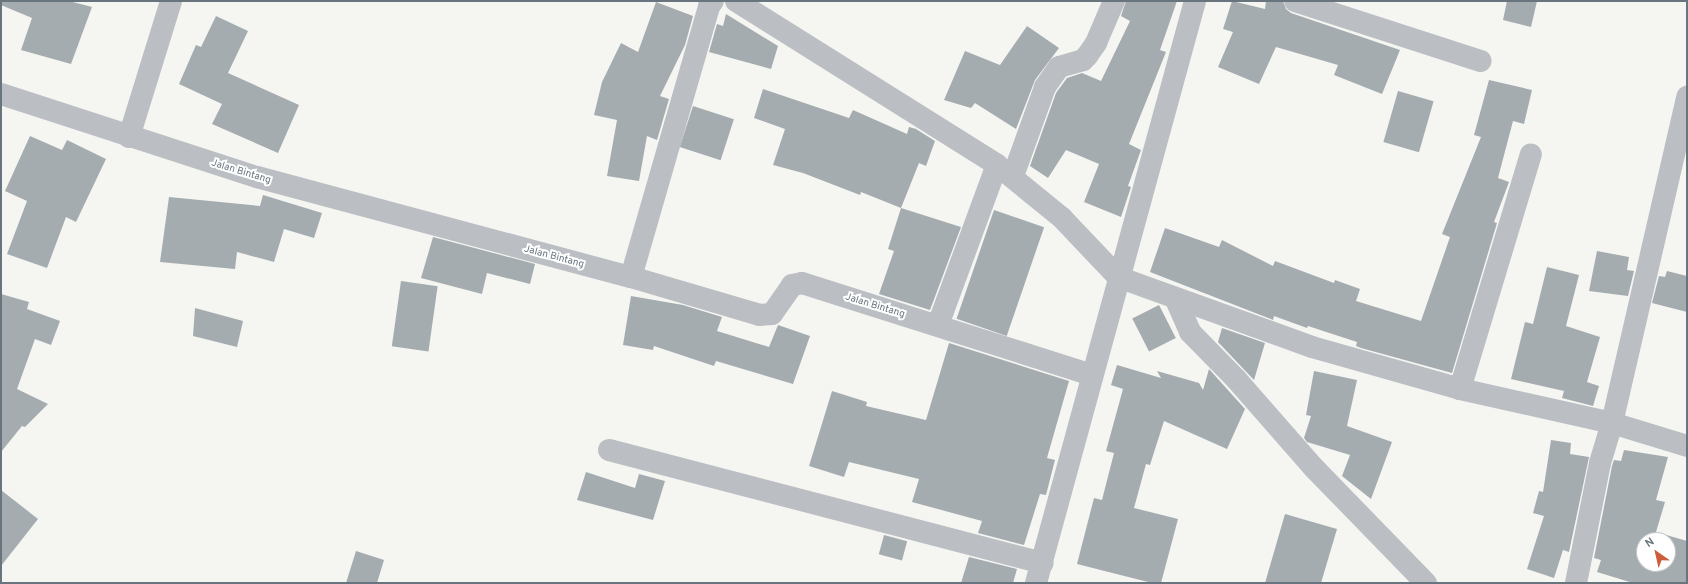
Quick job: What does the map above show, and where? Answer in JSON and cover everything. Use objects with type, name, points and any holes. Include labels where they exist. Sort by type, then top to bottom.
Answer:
[{"type":"street","points":[[129,137],[171,1]]},
{"type":"street","points":[[631,277],[709,6],[713,1]]},
{"type":"street","points":[[736,1],[1005,170],[1083,239],[1118,277],[1176,300],[1312,347],[1460,389],[1612,423],[1687,446]]},
{"type":"street","points":[[938,325],[1005,170],[1045,87],[1059,67],[1083,60],[1087,56],[1096,43],[1114,1]]},
{"type":"street","points":[[609,450],[1039,573],[1118,277],[1195,1]]},
{"type":"street","points":[[1295,1],[1481,61]]},
{"type":"street","points":[[1576,583],[1600,463],[1612,423],[1687,97]]},
{"type":"street","name":"Jalan Bintang","points":[[3,99],[256,177],[631,277],[766,315],[777,308],[792,285],[802,283],[1092,374]]},
{"type":"street","points":[[1460,389],[1531,154]]},
{"type":"street","points":[[1176,300],[1190,332],[1236,379],[1314,468],[1426,583]]},
{"type":"building","points":[[1,1],[69,1],[92,7],[71,64],[21,50],[32,18],[1,5]]},
{"type":"building","points":[[1126,1],[1177,1],[1160,50],[1166,52],[1129,144],[1141,150],[1128,186],[1131,187],[1121,217],[1084,202],[1099,164],[1066,150],[1048,178],[1030,166],[1056,93],[1067,78],[1082,73],[1101,81],[1130,21],[1121,16]]},
{"type":"building","points":[[1232,1],[1265,9],[1266,1],[1283,1],[1286,9],[1291,13],[1400,50],[1382,94],[1334,75],[1338,65],[1276,47],[1259,84],[1218,67],[1233,32],[1223,29]]},
{"type":"building","points":[[1507,1],[1537,1],[1531,27],[1503,20]]},
{"type":"building","points":[[656,2],[693,16],[685,45],[660,96],[669,99],[657,140],[647,136],[639,181],[607,176],[617,120],[594,115],[602,82],[621,43],[638,52]]},
{"type":"building","points":[[726,14],[778,46],[771,69],[709,52],[717,24],[723,26]]},
{"type":"building","points":[[216,16],[248,31],[228,73],[299,105],[278,153],[212,124],[222,104],[179,84],[196,45],[201,47]]},
{"type":"building","points":[[1027,26],[1059,48],[1035,80],[1016,129],[975,103],[971,108],[944,100],[965,51],[1000,65]]},
{"type":"building","points":[[1489,80],[1532,90],[1524,124],[1513,121],[1498,178],[1509,182],[1494,222],[1497,223],[1452,373],[1361,348],[1356,346],[1357,342],[1308,326],[1307,328],[1274,316],[1273,320],[1150,272],[1165,228],[1219,247],[1222,240],[1273,266],[1275,261],[1334,283],[1335,280],[1360,289],[1356,301],[1421,321],[1450,237],[1442,234],[1481,137],[1474,135]]},
{"type":"building","points":[[763,89],[849,118],[853,110],[907,134],[909,127],[916,129],[935,141],[926,166],[919,163],[901,208],[861,192],[860,195],[803,173],[773,165],[785,129],[754,118]]},
{"type":"building","points":[[1398,91],[1434,101],[1419,152],[1383,142]]},
{"type":"building","points":[[693,106],[734,119],[721,160],[680,147]]},
{"type":"building","points":[[30,136],[62,150],[67,140],[106,159],[76,222],[66,217],[47,268],[7,254],[27,201],[5,191]]},
{"type":"building","points":[[263,195],[322,213],[314,238],[284,229],[274,262],[237,252],[235,269],[160,262],[169,197],[260,206]]},
{"type":"building","points":[[901,208],[961,227],[930,310],[879,294],[894,251],[888,249]]},
{"type":"building","points":[[994,210],[1044,227],[1007,336],[957,319]]},
{"type":"building","points":[[433,237],[535,264],[530,284],[487,273],[482,294],[421,278]]},
{"type":"building","points":[[1597,251],[1629,257],[1627,270],[1634,271],[1628,296],[1589,291]]},
{"type":"building","points":[[1547,267],[1579,275],[1566,326],[1600,337],[1587,382],[1599,386],[1593,406],[1562,398],[1564,391],[1511,379],[1525,322],[1533,324]]},
{"type":"building","points":[[1667,271],[1687,276],[1687,312],[1652,303],[1659,276],[1665,277]]},
{"type":"building","points":[[401,281],[438,286],[428,352],[392,346]]},
{"type":"building","points":[[1,294],[29,302],[27,309],[60,321],[51,345],[35,339],[17,389],[48,404],[25,427],[22,426],[1,452]]},
{"type":"building","points":[[631,296],[683,305],[722,317],[717,331],[769,347],[778,325],[810,336],[793,384],[716,361],[714,366],[654,346],[653,350],[623,345]]},
{"type":"building","points":[[1159,305],[1176,338],[1149,352],[1132,319]]},
{"type":"building","points":[[195,308],[243,321],[237,347],[193,336]]},
{"type":"building","points":[[1222,328],[1265,343],[1254,380],[1218,342]]},
{"type":"building","points":[[949,343],[1069,381],[1047,458],[1055,460],[1046,495],[1040,494],[1024,545],[978,533],[982,521],[912,502],[919,479],[849,462],[844,477],[809,466],[832,391],[867,402],[866,406],[926,420]]},
{"type":"building","points":[[1117,365],[1161,378],[1157,371],[1199,383],[1203,390],[1209,369],[1245,409],[1227,449],[1164,421],[1150,465],[1146,464],[1134,508],[1178,519],[1161,583],[1152,583],[1077,564],[1094,498],[1102,500],[1114,453],[1106,451],[1123,389],[1111,385]]},
{"type":"building","points":[[1314,371],[1357,380],[1347,426],[1392,442],[1371,499],[1342,476],[1350,455],[1307,442],[1304,438],[1311,416],[1306,415]]},
{"type":"building","points":[[1551,440],[1571,443],[1570,454],[1589,457],[1569,552],[1563,550],[1554,578],[1527,569],[1544,516],[1533,513],[1539,491],[1543,492]]},
{"type":"building","points":[[1624,450],[1668,457],[1656,500],[1665,502],[1656,532],[1636,532],[1636,572],[1676,572],[1676,538],[1687,541],[1687,583],[1633,583],[1597,572],[1601,560],[1594,558],[1614,460],[1621,461]]},
{"type":"building","points":[[586,472],[635,488],[639,474],[665,481],[653,520],[577,500]]},
{"type":"building","points":[[1,490],[38,519],[1,566]]},
{"type":"building","points":[[1285,514],[1337,529],[1321,583],[1265,583]]},
{"type":"building","points":[[884,535],[907,541],[902,561],[879,554]]},
{"type":"building","points":[[356,551],[384,560],[377,583],[346,583]]},
{"type":"building","points":[[969,557],[1017,569],[1013,583],[961,583]]}]
